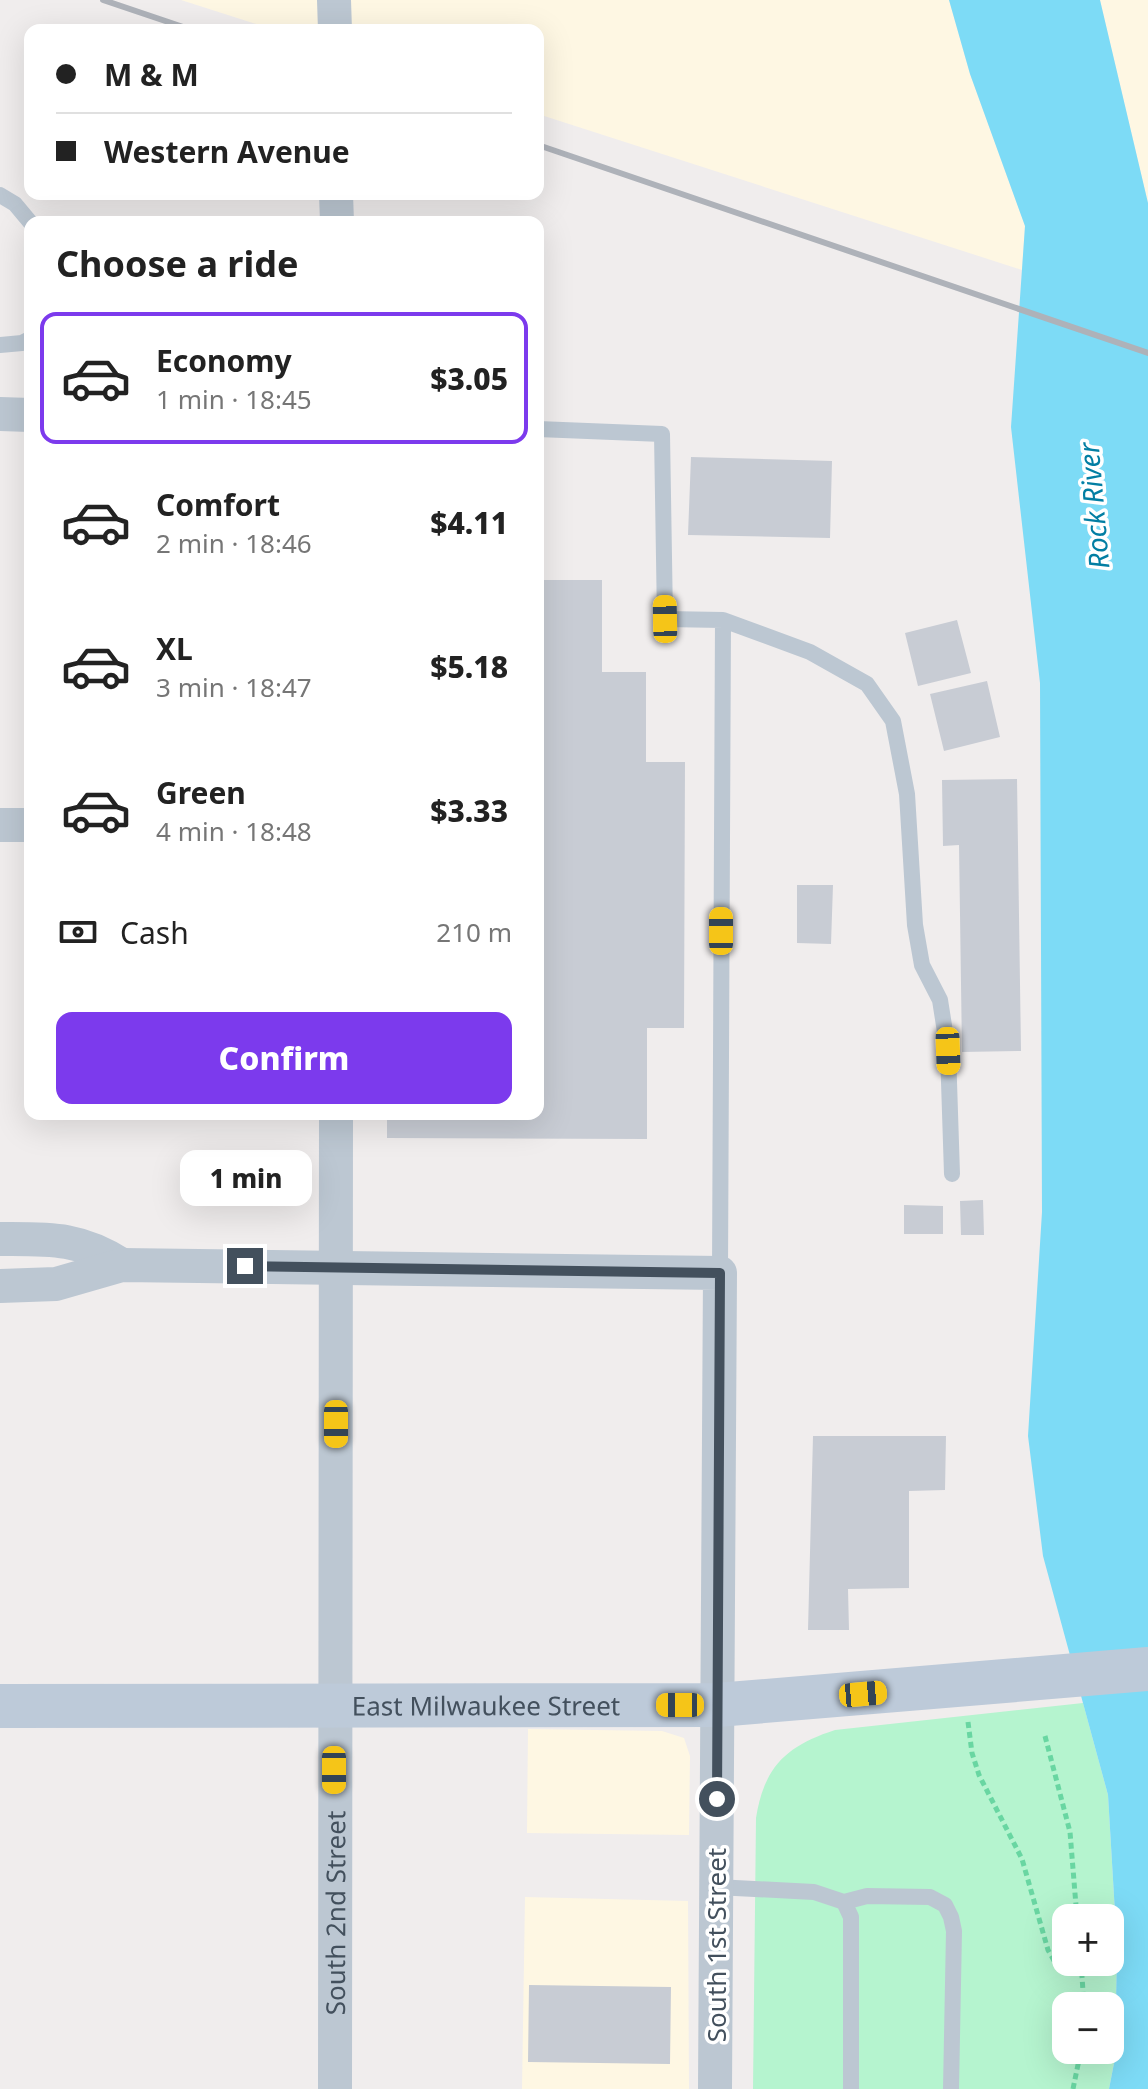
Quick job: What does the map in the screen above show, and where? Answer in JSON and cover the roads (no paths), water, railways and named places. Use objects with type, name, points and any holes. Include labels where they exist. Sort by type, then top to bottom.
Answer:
[{"type":"street","points":[[334,0],[335,24]]},
{"type":"street","points":[[0,414],[24,415]]},
{"type":"street","points":[[0,825],[24,825]]},
{"type":"street","name":"South 2nd Street","points":[[335,2089],[333,1706],[336,1120]]},
{"type":"street","points":[[0,1239],[78,1243],[103,1252],[122,1265]]},
{"type":"street","points":[[0,1286],[56,1284],[122,1265],[720,1273]]},
{"type":"street","name":"South 1st Street","points":[[715,2089],[720,1273]]},
{"type":"street","name":"East Milwaukee Street","points":[[0,1706],[717,1705],[1148,1669]]},
{"type":"lane","points":[[0,195],[15,204],[25,216]]},
{"type":"lane","points":[[0,345],[24,342]]},
{"type":"lane","points":[[544,429],[662,434],[665,619],[723,620],[810,652],[867,684],[893,721],[907,794],[915,925],[922,965],[940,1000],[948,1051],[952,1174]]},
{"type":"lane","points":[[720,1273],[723,620]]},
{"type":"lane","points":[[716,1887],[814,1892],[844,1902],[867,1896],[930,1897],[945,1905],[954,1931],[951,2089]]},
{"type":"lane","points":[[844,1902],[851,1917],[851,2089]]},
{"type":"water","name":"Rock River","points":[[949,0],[1100,0],[1148,203],[1148,2089],[1109,2089],[1114,2064],[1124,2064],[1124,1992],[1116,1992],[1116,1976],[1124,1976],[1124,1904],[1114,1904],[1108,1795],[1043,1556],[1028,1436],[1042,1212],[1040,683],[1011,427],[1025,226],[970,74]]},
{"type":"railway","points":[[103,0],[174,24]]},
{"type":"railway","points":[[544,147],[1148,353]]}]
